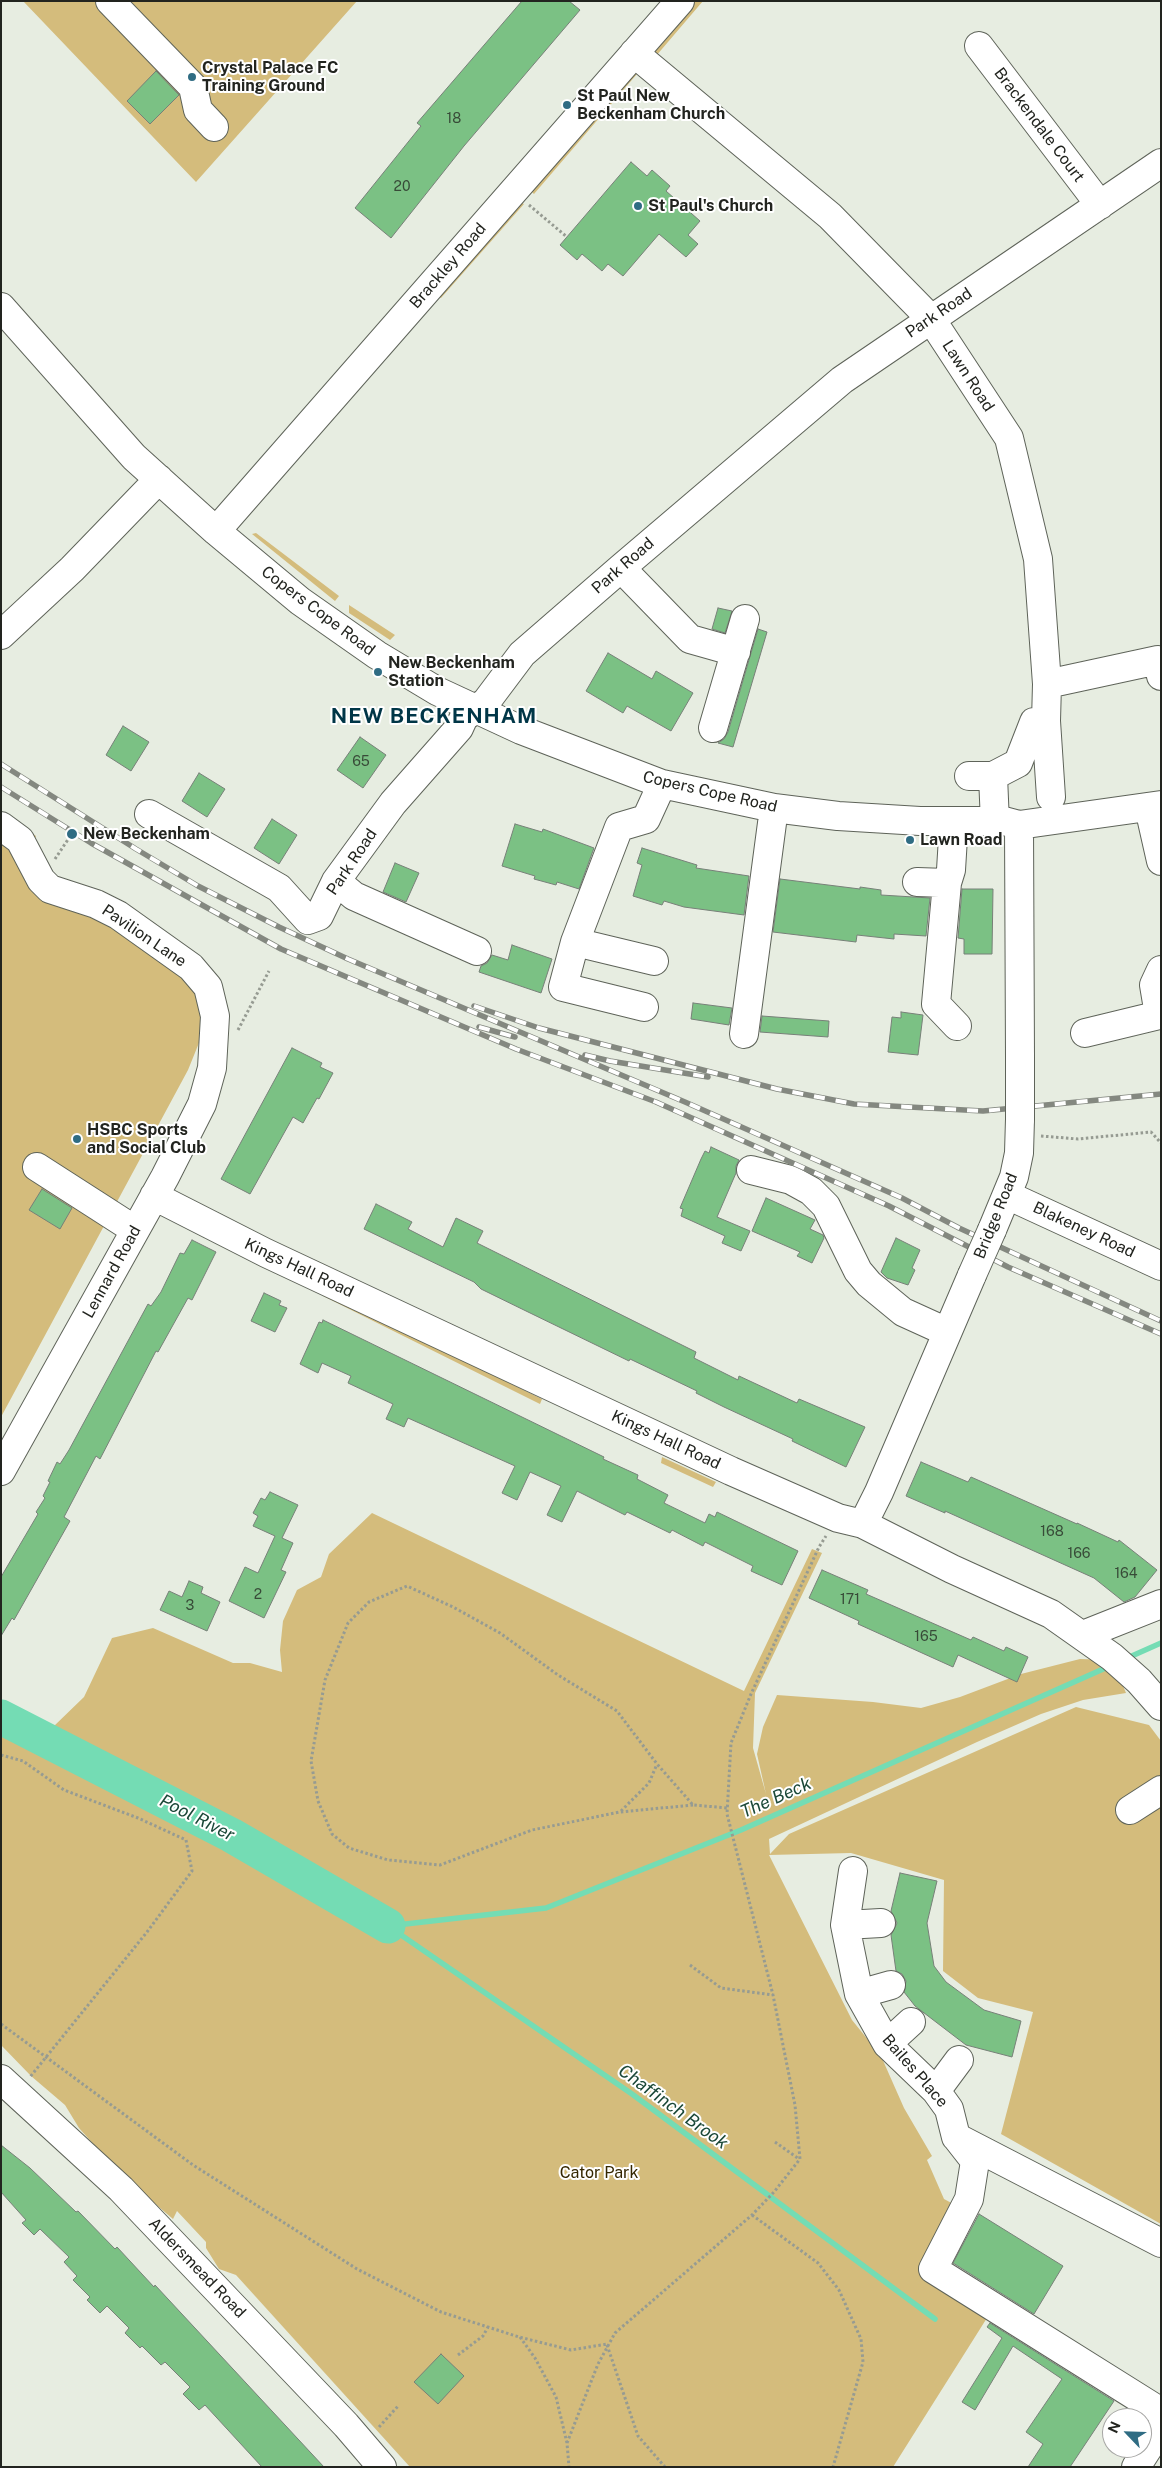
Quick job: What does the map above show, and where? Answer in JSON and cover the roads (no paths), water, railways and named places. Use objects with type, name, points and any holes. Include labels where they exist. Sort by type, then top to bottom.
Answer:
[{"type":"street","points":[[110,1],[193,87],[198,110],[214,127]]},
{"type":"street","name":"Brackley Road","points":[[216,531],[680,1]]},
{"type":"street","name":"Brackendale Court","points":[[979,46],[1100,205]]},
{"type":"street","name":"Lawn Road","points":[[634,53],[830,216],[931,319],[1009,438],[1038,559],[1047,684],[1046,721],[1051,797]]},
{"type":"street","name":"Park Road","points":[[149,814],[220,852],[279,888],[308,920],[319,916],[336,881],[393,803],[459,728],[464,717],[486,702],[522,654],[620,568],[842,380],[1161,163]]},
{"type":"street","name":"Copers Cope Road","points":[[1,307],[134,457],[216,531],[300,601],[377,655],[437,691],[555,745],[662,784],[774,808],[838,816],[1007,824],[1155,806]]},
{"type":"street","points":[[1,635],[72,569],[158,479]]},
{"type":"street","points":[[620,568],[690,640],[736,652]]},
{"type":"street","points":[[713,728],[745,619]]},
{"type":"street","points":[[1047,684],[1158,660],[1161,676]]},
{"type":"street","name":"Bridge Road","points":[[863,1524],[879,1492],[992,1230],[1016,1169],[1020,1126],[1020,1057],[1007,824],[981,776],[1018,763],[1034,722],[1046,721]]},
{"type":"street","points":[[644,1007],[563,986],[575,942],[619,827],[646,818],[662,784]]},
{"type":"street","points":[[1155,806],[1161,861]]},
{"type":"street","points":[[744,1034],[774,808]]},
{"type":"street","points":[[954,821],[951,870],[947,883],[936,1004],[957,1026]]},
{"type":"street","name":"Pavilion Lane","points":[[10,833],[41,880],[50,889],[96,904],[118,915],[178,957],[201,977],[208,987],[215,1016],[212,1068]]},
{"type":"street","points":[[336,881],[354,896],[478,951]]},
{"type":"street","points":[[917,882],[947,883]]},
{"type":"street","points":[[575,942],[654,961]]},
{"type":"street","points":[[1085,1033],[1159,1015],[1154,985],[1161,970]]},
{"type":"street","name":"Lennard Road","points":[[1,1472],[154,1196],[202,1104],[212,1068]]},
{"type":"street","points":[[37,1167],[135,1230]]},
{"type":"street","points":[[751,1170],[791,1180],[816,1196],[826,1206],[858,1271],[884,1297],[903,1312],[947,1332]]},
{"type":"street","name":"Blakeney Road","points":[[1007,1195],[1161,1266]]},
{"type":"street","name":"Kings Hall Road","points":[[154,1196],[266,1253],[731,1471],[838,1518],[863,1524],[952,1569],[1050,1614],[1112,1657],[1139,1681],[1161,1706]]},
{"type":"street","points":[[1082,1635],[1161,1604]]},
{"type":"street","points":[[1130,1810],[1161,1790]]},
{"type":"street","name":"Bailes Place","points":[[853,1871],[845,1925],[859,1994],[887,2044],[936,2091],[949,2108],[956,2137]]},
{"type":"street","points":[[845,1925],[881,1923]]},
{"type":"street","points":[[859,1994],[891,1985]]},
{"type":"street","points":[[887,2044],[910,2022]]},
{"type":"street","points":[[936,2091],[959,2060]]},
{"type":"street","name":"Aldersmead Road","points":[[1,2079],[121,2189],[346,2425],[382,2467]]},
{"type":"street","points":[[956,2137],[1161,2242]]},
{"type":"street","points":[[956,2137],[976,2161],[969,2199],[933,2270],[1161,2412]]},
{"type":"street","points":[[1136,2467],[1161,2428]]},
{"type":"waterway","name":"The Beck","points":[[1125,1659],[1161,1643]]},
{"type":"waterway","name":"The Beck","points":[[388,1926],[546,1908],[741,1830],[1110,1666]]},
{"type":"waterway","name":"Pool River","points":[[1,1717],[231,1835],[388,1926]]},
{"type":"waterway","name":"Chaffinch Brook","points":[[388,1926],[632,2094],[935,2319]]},
{"type":"railway","points":[[1,764],[198,886],[279,927],[348,959],[685,1102],[902,1198],[959,1228],[1161,1321]]},
{"type":"railway","points":[[1,787],[91,843],[281,949],[516,1049],[656,1102],[889,1206],[1008,1267],[1161,1334]]},
{"type":"railway","points":[[474,1006],[539,1028],[777,1089],[854,1104],[983,1111],[1161,1094]]},
{"type":"railway","points":[[479,1027],[515,1037]]},
{"type":"railway","points":[[585,1055],[610,1061],[708,1077]]},
{"type":"place","name":"Crystal Palace FC Training Ground","points":[[192,77]]},
{"type":"place","name":"St Paul New Beckenham Church","points":[[567,105]]},
{"type":"place","name":"St Paul's Church","points":[[638,206]]},
{"type":"place","name":"New Beckenham Station","points":[[378,672]]},
{"type":"place","name":"New Beckenham","points":[[72,834]]},
{"type":"place","name":"Lawn Road","points":[[910,840]]},
{"type":"place","name":"HSBC Sports and Social Club","points":[[77,1139]]},
{"type":"district","name":"NEW BECKENHAM","points":[[434,717]]},
{"type":"park label","name":"Cator Park","points":[[599,2173]]}]
